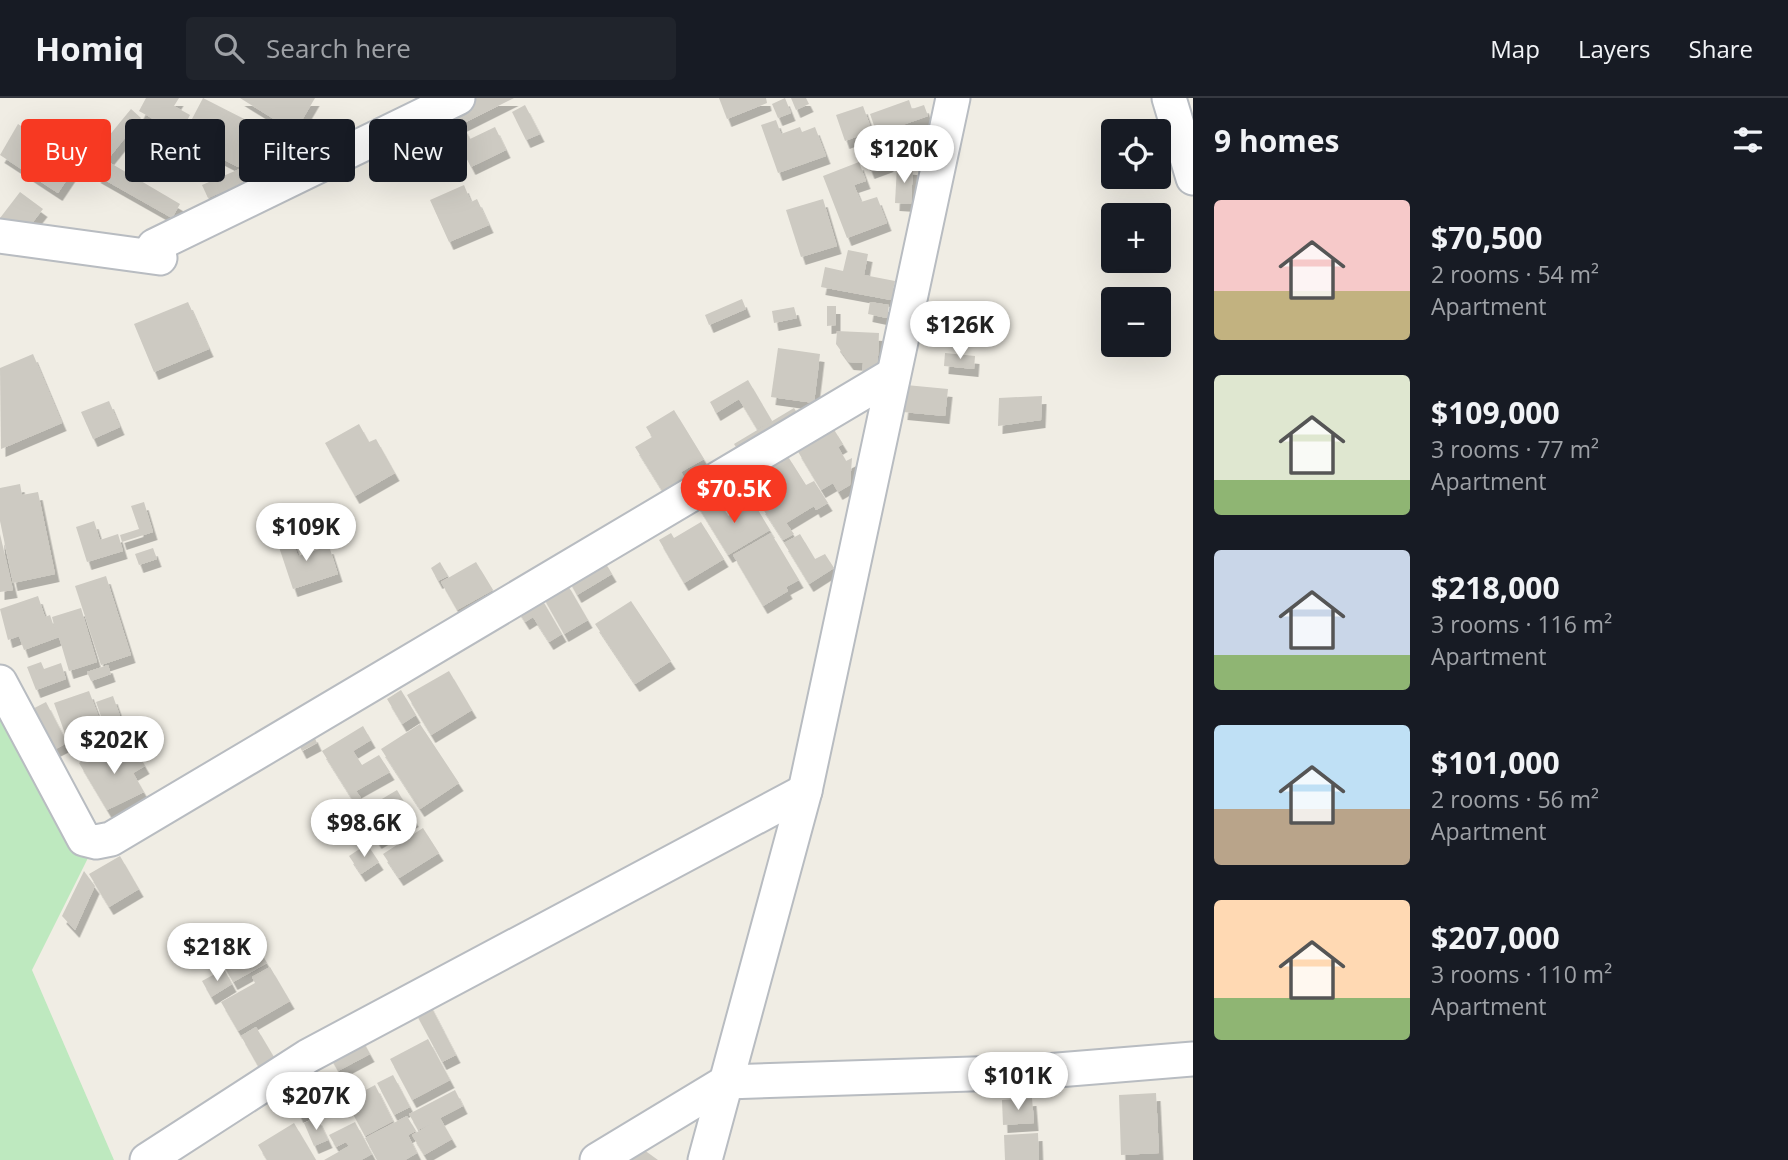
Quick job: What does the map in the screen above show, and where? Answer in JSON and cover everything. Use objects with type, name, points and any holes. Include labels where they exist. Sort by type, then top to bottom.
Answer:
[{"type":"street","points":[[0,236],[160,258],[154,246],[458,98]]},
{"type":"street","points":[[705,1160],[805,791],[891,376],[953,98]]},
{"type":"street","points":[[1169,98],[1193,178]]},
{"type":"street","points":[[0,682],[84,838],[96,842],[111,839],[891,376]]},
{"type":"street","points":[[147,1160],[308,1056],[805,791]]},
{"type":"street","points":[[597,1160],[726,1082],[1033,1072],[1193,1059]]},
{"type":"green space","points":[[0,682],[96,842],[32,970],[114,1160],[0,1160]]},
{"type":"building","points":[[146,98],[179,98],[174,106],[190,115],[188,119],[153,119],[139,111]]},
{"type":"building","points":[[203,98],[244,119],[239,119],[238,167],[225,160],[225,119],[192,119]]},
{"type":"building","points":[[240,98],[315,98],[303,119],[274,119]]},
{"type":"building","points":[[476,98],[514,98],[467,122],[467,119],[447,119],[444,114]]},
{"type":"building","points":[[719,98],[766,98],[767,103],[727,119]]},
{"type":"building","points":[[785,98],[791,113],[778,118],[772,104]]},
{"type":"building","points":[[791,98],[806,98],[809,104],[796,110]]},
{"type":"building","points":[[909,100],[912,109],[924,105],[928,116],[877,134],[870,114]]},
{"type":"building","points":[[525,105],[540,134],[526,140],[512,112]]},
{"type":"building","points":[[863,106],[872,131],[845,141],[836,115]]},
{"type":"building","points":[[131,109],[141,118],[125,119],[125,138],[111,155],[111,133]]},
{"type":"building","points":[[443,114],[446,119],[433,119]]},
{"type":"building","points":[[776,120],[781,134],[800,127],[802,132],[815,127],[826,156],[778,173],[761,125]]},
{"type":"building","points":[[18,124],[21,126],[21,169],[0,155]]},
{"type":"building","points":[[495,127],[506,150],[471,167],[467,159],[467,133],[470,139]]},
{"type":"building","points":[[883,148],[889,164],[870,171],[864,155]]},
{"type":"building","points":[[859,162],[866,181],[854,185],[861,202],[877,197],[887,223],[847,238],[823,176]]},
{"type":"building","points":[[111,163],[125,172],[125,182],[143,182],[180,204],[172,218],[108,182],[111,182]]},
{"type":"building","points":[[897,166],[913,167],[911,204],[895,203]]},
{"type":"building","points":[[239,169],[239,182],[246,182],[208,198],[202,185],[225,182],[225,175]]},
{"type":"building","points":[[41,182],[65,182],[58,193]]},
{"type":"building","points":[[464,185],[471,202],[477,199],[489,225],[449,242],[430,200]]},
{"type":"building","points":[[20,192],[43,209],[22,236],[0,218]]},
{"type":"building","points":[[823,199],[837,246],[801,257],[786,210]]},
{"type":"building","points":[[848,250],[868,254],[864,275],[895,281],[891,300],[821,287],[825,267],[843,271]]},
{"type":"building","points":[[742,299],[746,309],[709,325],[705,315]]},
{"type":"building","points":[[188,302],[209,349],[154,372],[134,324]]},
{"type":"building","points":[[870,302],[889,305],[887,318],[868,314]]},
{"type":"building","points":[[827,306],[836,306],[836,325],[827,326]]},
{"type":"building","points":[[794,307],[797,318],[774,323],[772,311]]},
{"type":"building","points":[[837,331],[879,333],[877,380],[862,379],[863,363],[849,362],[836,344]]},
{"type":"building","points":[[778,348],[820,354],[814,403],[771,397]]},
{"type":"building","points":[[945,353],[975,356],[974,369],[944,366]]},
{"type":"building","points":[[33,354],[62,423],[1,449],[0,368]]},
{"type":"building","points":[[748,380],[772,421],[757,429],[739,399],[716,413],[710,402]]},
{"type":"building","points":[[906,385],[948,389],[945,416],[903,412]]},
{"type":"building","points":[[1042,396],[1041,420],[998,426],[999,398]]},
{"type":"building","points":[[109,401],[120,427],[93,439],[81,412]]},
{"type":"building","points":[[794,408],[801,419],[741,455],[734,444]]},
{"type":"building","points":[[674,410],[704,459],[681,472],[690,487],[668,500],[635,447],[652,437],[646,427]]},
{"type":"building","points":[[359,424],[369,442],[376,439],[395,473],[355,496],[325,443]]},
{"type":"building","points":[[833,428],[843,444],[838,447],[846,461],[852,458],[850,485],[838,492],[833,483],[821,490],[797,450]]},
{"type":"building","points":[[787,455],[806,485],[814,481],[828,503],[816,510],[814,506],[786,523],[794,534],[783,540],[761,506],[769,502],[766,496],[758,502],[745,480]]},
{"type":"building","points":[[20,484],[22,495],[38,492],[55,574],[13,583],[0,521],[0,488]]},
{"type":"building","points":[[706,497],[714,510],[722,505],[728,516],[753,502],[770,530],[728,555],[696,503]]},
{"type":"building","points":[[144,502],[153,532],[122,542],[120,535],[139,529],[131,506]]},
{"type":"building","points":[[94,521],[100,540],[118,534],[123,551],[87,562],[76,527]]},
{"type":"building","points":[[701,522],[724,559],[684,583],[659,540],[671,533],[674,538]]},
{"type":"building","points":[[290,533],[298,556],[329,546],[338,574],[293,589],[276,538]]},
{"type":"building","points":[[771,533],[799,580],[786,587],[788,591],[763,606],[733,555]]},
{"type":"building","points":[[0,534],[13,590],[0,592]]},
{"type":"building","points":[[800,534],[815,559],[825,554],[834,568],[809,584],[784,543]]},
{"type":"building","points":[[153,548],[157,559],[139,565],[135,554]]},
{"type":"building","points":[[603,559],[612,574],[577,595],[568,579]]},
{"type":"building","points":[[440,562],[448,576],[438,581],[431,568]]},
{"type":"building","points":[[476,562],[493,590],[457,610],[441,582]]},
{"type":"building","points":[[106,576],[131,655],[101,665],[75,586]]},
{"type":"building","points":[[566,582],[588,620],[564,634],[542,595]]},
{"type":"building","points":[[38,596],[45,617],[50,615],[56,633],[52,617],[81,608],[97,662],[69,671],[59,637],[24,650],[19,636],[8,640],[0,609]]},
{"type":"building","points":[[540,596],[562,634],[549,642],[533,617],[525,622],[517,609]]},
{"type":"building","points":[[631,601],[671,661],[635,684],[595,624]]},
{"type":"building","points":[[41,662],[44,669],[61,663],[66,679],[36,690],[27,667]]},
{"type":"building","points":[[108,665],[111,674],[91,681],[87,672]]},
{"type":"building","points":[[449,671],[472,710],[431,735],[407,695]]},
{"type":"building","points":[[401,690],[416,715],[402,724],[387,699]]},
{"type":"building","points":[[89,691],[101,723],[81,730],[84,737],[68,742],[54,703]]},
{"type":"building","points":[[113,696],[120,716],[103,722],[96,702]]},
{"type":"building","points":[[46,702],[67,743],[42,756],[21,715]]},
{"type":"building","points":[[420,724],[459,783],[420,809],[381,749]]},
{"type":"building","points":[[363,726],[371,740],[353,751],[362,765],[379,755],[390,772],[356,791],[361,798],[354,802],[322,751]]},
{"type":"building","points":[[313,734],[317,743],[302,751],[298,743]]},
{"type":"building","points":[[117,746],[125,759],[137,752],[145,766],[133,773],[144,792],[107,810],[79,763],[94,753],[97,758]]},
{"type":"building","points":[[397,790],[414,819],[377,841],[360,812]]},
{"type":"building","points":[[423,828],[439,853],[399,878],[383,854]]},
{"type":"building","points":[[367,844],[379,862],[361,874],[349,856]]},
{"type":"building","points":[[120,856],[139,889],[109,907],[89,874]]},
{"type":"building","points":[[84,871],[95,886],[75,930],[62,916]]},
{"type":"building","points":[[255,943],[267,963],[233,982],[222,962]]},
{"type":"building","points":[[270,967],[290,1001],[238,1031],[221,1002],[255,983],[252,977]]},
{"type":"building","points":[[224,969],[232,984],[211,997],[202,981]]},
{"type":"building","points":[[428,1001],[456,1055],[442,1062],[413,1008]]},
{"type":"building","points":[[256,1027],[278,1064],[262,1073],[241,1036]]},
{"type":"building","points":[[361,1038],[370,1054],[338,1071],[329,1055]]},
{"type":"building","points":[[428,1039],[450,1080],[412,1100],[390,1059]]},
{"type":"building","points":[[303,1075],[308,1085],[329,1076],[339,1097],[299,1115],[284,1084]]},
{"type":"building","points":[[393,1075],[410,1107],[394,1115],[377,1083]]},
{"type":"building","points":[[352,1078],[360,1093],[375,1085],[393,1121],[365,1136],[338,1086]]},
{"type":"building","points":[[455,1090],[463,1106],[440,1118],[452,1139],[424,1155],[412,1135],[438,1120],[418,1130],[409,1114]]},
{"type":"building","points":[[1156,1093],[1159,1153],[1121,1155],[1119,1095]]},
{"type":"building","points":[[1032,1098],[1034,1123],[1003,1125],[1002,1100]]},
{"type":"building","points":[[407,1116],[416,1131],[408,1135],[417,1153],[405,1160],[377,1160],[365,1138]]},
{"type":"building","points":[[317,1117],[328,1140],[314,1146],[304,1123]]},
{"type":"building","points":[[355,1122],[372,1154],[361,1160],[324,1160],[349,1146],[346,1142],[336,1147],[329,1135]]},
{"type":"building","points":[[294,1123],[316,1160],[267,1160],[258,1145]]},
{"type":"building","points":[[1038,1133],[1039,1160],[1005,1160],[1004,1135]]},
{"type":"building","points":[[633,1142],[658,1160],[621,1160]]}]
